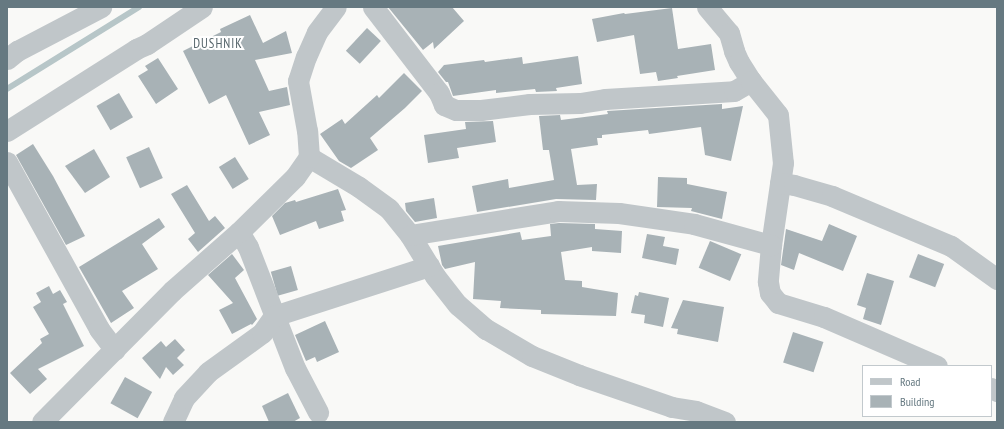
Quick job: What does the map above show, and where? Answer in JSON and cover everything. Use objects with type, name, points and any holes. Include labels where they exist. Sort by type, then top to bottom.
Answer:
[{"type":"street","points":[[7,59],[17,51],[101,7]]},
{"type":"street","points":[[7,131],[136,49],[147,44],[202,7]]},
{"type":"street","points":[[42,422],[172,291],[239,232],[295,177],[309,157],[307,131],[298,81],[306,57],[318,32],[336,7]]},
{"type":"street","points":[[373,7],[439,94],[444,105],[456,110],[480,110],[530,104],[580,103],[605,99],[734,91],[751,81]]},
{"type":"street","points":[[707,7],[729,33],[734,51],[751,81],[778,115],[783,163],[771,245],[768,282],[770,293],[778,303],[824,318],[935,365]]},
{"type":"street","points":[[309,157],[379,201],[389,209],[410,235],[429,266],[458,305],[486,329],[532,356],[626,392],[725,422]]},
{"type":"street","points":[[7,162],[99,329],[115,350]]},
{"type":"street","points":[[780,183],[794,185],[832,196],[951,246],[997,279]]},
{"type":"street","points":[[410,235],[558,211],[619,213],[694,224],[771,245]]},
{"type":"street","points":[[239,232],[248,247],[295,368],[318,412]]},
{"type":"street","points":[[173,422],[184,398],[208,372],[262,333],[274,316],[429,266]]},
{"type":"building","points":[[388,7],[452,7],[464,21],[434,49],[433,42],[423,50]]},
{"type":"building","points":[[672,8],[678,49],[711,44],[715,70],[677,76],[678,78],[658,81],[656,72],[640,74],[634,35],[597,42],[592,19],[624,13]]},
{"type":"building","points":[[250,15],[263,43],[286,31],[292,53],[255,60],[269,91],[287,87],[290,105],[259,112],[270,135],[249,145],[226,95],[209,104],[183,51],[221,32],[220,29]]},
{"type":"building","points":[[367,28],[381,41],[360,64],[346,51]]},
{"type":"building","points":[[578,56],[582,84],[556,88],[557,91],[536,92],[535,89],[496,93],[496,90],[453,96],[448,82],[446,82],[438,72],[444,65],[484,60],[485,62],[522,57],[523,64]]},
{"type":"building","points":[[158,58],[178,89],[156,104],[138,76],[148,70],[145,66]]},
{"type":"building","points":[[404,73],[422,91],[405,108],[370,138],[378,150],[351,168],[339,161],[320,134],[342,119],[345,124],[377,95],[379,98]]},
{"type":"building","points":[[119,93],[133,117],[110,130],[96,106]]},
{"type":"building","points":[[722,104],[722,109],[743,106],[731,161],[705,155],[701,127],[649,134],[648,130],[602,135],[602,138],[597,138],[598,145],[571,149],[577,185],[597,184],[596,200],[556,199],[477,212],[472,186],[508,179],[509,188],[554,180],[549,150],[543,150],[539,116],[560,115],[561,120],[608,114],[607,111]]},
{"type":"building","points":[[493,121],[496,142],[457,148],[459,158],[428,163],[424,135],[466,129],[465,122]]},
{"type":"building","points":[[33,144],[53,176],[85,236],[66,245],[16,155]]},
{"type":"building","points":[[149,147],[163,178],[140,188],[126,157]]},
{"type":"building","points":[[94,149],[110,177],[85,193],[65,166]]},
{"type":"building","points":[[235,157],[249,179],[233,189],[219,167]]},
{"type":"building","points":[[658,177],[687,178],[687,184],[727,192],[722,219],[691,211],[692,208],[657,207]]},
{"type":"building","points":[[187,185],[209,221],[215,216],[225,228],[198,252],[188,239],[195,233],[171,194]]},
{"type":"building","points":[[338,189],[346,210],[341,211],[344,221],[319,229],[316,221],[280,235],[272,216],[285,203],[295,200],[296,202]]},
{"type":"building","points":[[434,198],[437,218],[415,222],[406,211],[405,203]]},
{"type":"building","points":[[159,218],[165,227],[142,244],[158,269],[122,291],[134,308],[111,323],[79,267]]},
{"type":"building","points":[[550,224],[595,224],[595,229],[622,231],[621,253],[592,251],[592,247],[561,252],[565,280],[582,281],[582,287],[618,293],[616,316],[541,314],[541,310],[500,308],[501,301],[473,299],[475,262],[445,269],[442,265],[438,246],[520,232],[522,240],[551,236]]},
{"type":"building","points":[[829,224],[857,236],[843,271],[799,253],[794,270],[781,265],[786,229],[822,241]]},
{"type":"building","points":[[647,234],[665,237],[663,246],[679,249],[676,265],[642,258]]},
{"type":"building","points":[[710,241],[741,254],[730,281],[699,268]]},
{"type":"building","points":[[232,254],[244,270],[235,278],[257,319],[252,325],[251,324],[232,334],[219,310],[233,303],[208,275]]},
{"type":"building","points":[[918,254],[944,264],[935,287],[909,277]]},
{"type":"building","points":[[291,266],[298,290],[278,296],[271,272]]},
{"type":"building","points":[[867,273],[894,281],[881,325],[863,319],[866,308],[857,305]]},
{"type":"building","points":[[49,286],[53,294],[60,290],[67,302],[63,304],[84,346],[38,369],[47,379],[30,394],[10,373],[42,343],[40,339],[49,334],[33,307],[41,302],[36,293]]},
{"type":"building","points":[[639,292],[669,298],[663,327],[644,323],[645,315],[631,313],[635,295],[638,296]]},
{"type":"building","points":[[683,300],[724,307],[718,342],[677,334],[678,329],[671,328]]},
{"type":"building","points":[[325,321],[339,352],[317,362],[315,357],[306,361],[295,335]]},
{"type":"building","points":[[793,332],[823,342],[814,372],[783,362]]},
{"type":"building","points":[[175,339],[185,350],[177,358],[184,365],[173,375],[166,367],[160,379],[142,358],[161,341],[166,347]]},
{"type":"building","points":[[125,377],[152,392],[138,418],[110,403]]},
{"type":"building","points":[[288,393],[300,418],[293,422],[269,422],[262,406]]},
{"type":"waterway","points":[[7,89],[139,7]]},
{"type":"district","name":"DUSHNIK","points":[[218,44]]}]
